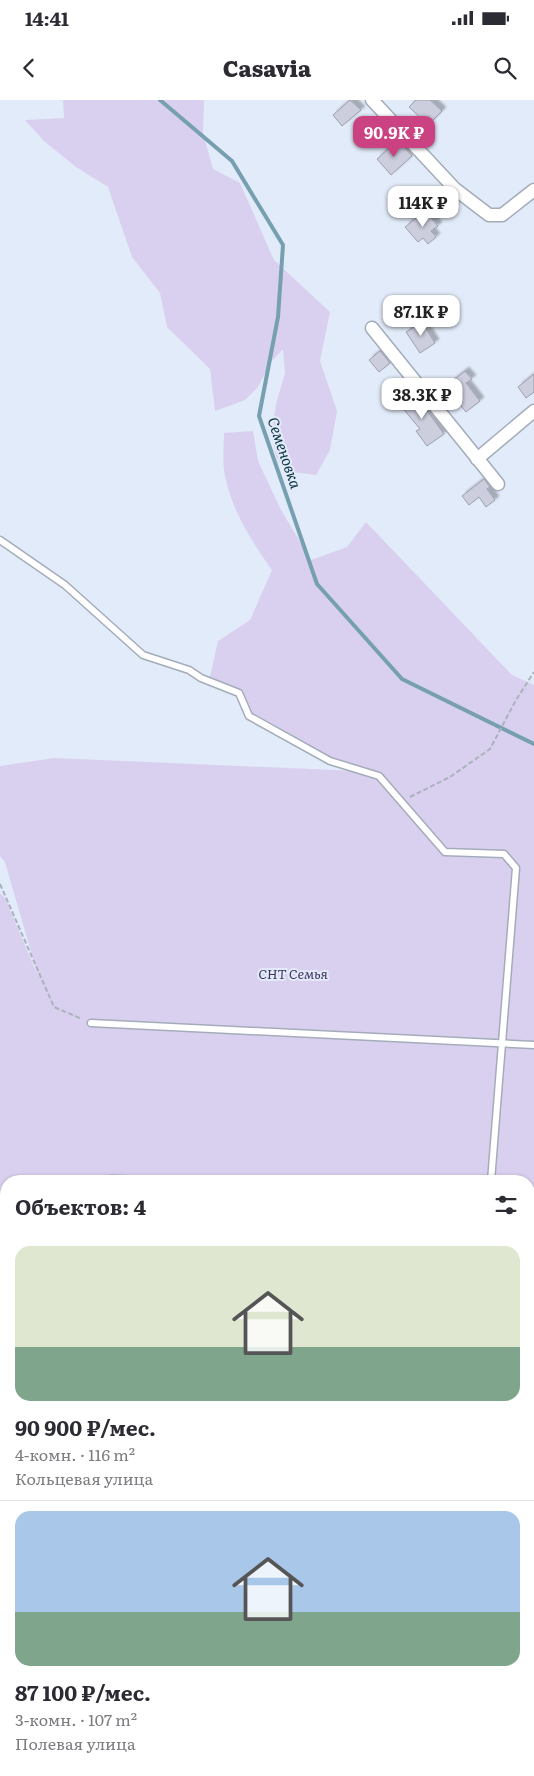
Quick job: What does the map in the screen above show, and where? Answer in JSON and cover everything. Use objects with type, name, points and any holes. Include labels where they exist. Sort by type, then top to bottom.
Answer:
[{"type":"street","points":[[372,100],[455,189],[489,215],[502,215],[534,190]]},
{"type":"street","points":[[372,328],[498,484]]},
{"type":"street","points":[[477,459],[534,411]]},
{"type":"lane","points":[[0,540],[65,585],[143,655],[189,670],[201,678],[239,693],[249,716],[330,762],[379,776],[445,852],[504,854],[516,868],[491,1175]]},
{"type":"lane","points":[[91,1023],[534,1045]]},
{"type":"path","points":[[401,802],[450,777],[490,749],[516,700],[534,672]]},
{"type":"path","points":[[0,884],[54,1006],[91,1023]]},
{"type":"green space","points":[[63,100],[204,100],[203,133],[213,169],[240,183],[274,260],[330,312],[320,361],[337,411],[330,450],[316,475],[285,471],[276,456],[272,432],[276,404],[285,373],[283,349],[271,362],[258,387],[245,400],[215,411],[210,369],[167,327],[160,293],[132,257],[108,187],[76,167],[44,141],[25,120],[64,118]]},
{"type":"green space","name":"СНТ Семья","points":[[253,431],[258,461],[281,510],[311,560],[347,547],[366,522],[512,675],[534,685],[534,1175],[0,1175],[0,893],[5,898],[38,976],[5,862],[0,856],[0,766],[54,758],[358,771],[330,761],[249,716],[239,693],[209,681],[218,641],[250,620],[272,570],[250,537],[232,502],[224,471],[224,433]]},
{"type":"building","points":[[350,100],[361,110],[342,126],[333,115]]},
{"type":"building","points":[[416,100],[430,100],[442,111],[428,125],[409,107]]},
{"type":"building","points":[[398,140],[412,156],[391,175],[377,159]]},
{"type":"building","points":[[425,211],[438,226],[431,231],[436,237],[428,244],[423,238],[418,242],[405,227]]},
{"type":"building","points":[[422,322],[435,343],[420,353],[406,332]]},
{"type":"building","points":[[380,351],[390,363],[379,372],[369,360]]},
{"type":"building","points":[[465,371],[472,379],[466,383],[480,401],[466,412],[445,387]]},
{"type":"building","points":[[534,374],[534,392],[526,398],[518,387]]},
{"type":"building","points":[[414,393],[444,434],[427,446],[416,431],[420,429],[400,405]]},
{"type":"building","points":[[484,479],[490,487],[487,489],[495,500],[486,507],[479,497],[469,505],[462,496]]},
{"type":"waterway","name":"Семеновка","points":[[160,100],[232,161],[283,245],[278,317],[259,416],[317,584],[402,679],[534,744]]}]
